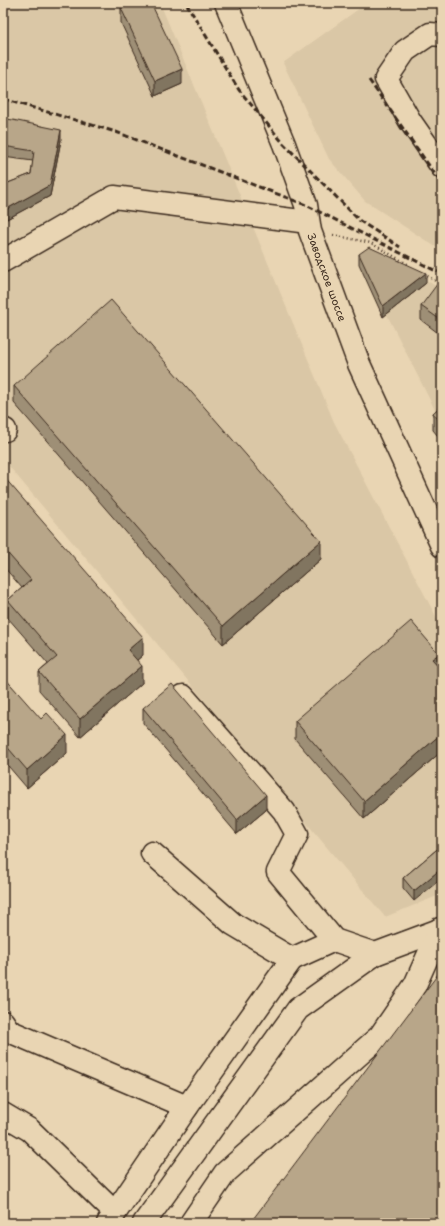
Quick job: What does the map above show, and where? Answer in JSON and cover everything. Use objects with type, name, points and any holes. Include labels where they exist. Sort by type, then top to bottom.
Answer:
[{"type":"main road","name":"Заводское шоссе","points":[[226,3],[284,144],[306,205],[309,226],[359,364],[442,546]]},
{"type":"main road","points":[[442,35],[430,34],[405,51],[386,79],[410,121],[442,167]]},
{"type":"main road","points":[[3,261],[114,197],[309,226]]},
{"type":"main road","points":[[183,696],[284,811],[297,834],[278,872],[334,940],[375,954]]},
{"type":"main road","points":[[152,853],[233,924],[292,960]]},
{"type":"main road","points":[[144,1223],[298,1009],[375,954],[441,929]]},
{"type":"main road","points":[[191,1223],[225,1173],[380,1036],[414,984],[441,929]]},
{"type":"main road","points":[[3,1114],[30,1130],[112,1218],[292,960],[334,940]]},
{"type":"main road","points":[[3,1022],[9,1031],[188,1107]]},
{"type":"path","points":[[309,226],[371,242],[410,266]]},
{"type":"path","points":[[423,274],[442,285]]},
{"type":"shaded area","points":[[3,3],[160,3],[334,422],[442,628],[442,894],[385,917],[3,459]]},
{"type":"shaded area","points":[[367,3],[442,3],[442,251],[365,201],[329,159],[283,63]]},
{"type":"shaded area","points":[[375,249],[442,290],[442,424],[360,261]]},
{"type":"building","points":[[132,3],[151,3],[182,69],[155,81],[121,8]]},
{"type":"building","points":[[3,118],[61,130],[50,185],[3,211],[3,185],[31,174],[34,151],[3,146]]},
{"type":"building","points":[[369,247],[426,273],[383,306],[359,254]]},
{"type":"building","points":[[438,283],[442,286],[442,321],[421,306]]},
{"type":"building","points":[[111,300],[321,541],[223,626],[14,386]]},
{"type":"building","points":[[442,405],[442,424],[433,413]]},
{"type":"building","points":[[3,476],[143,637],[128,650],[142,666],[80,719],[39,672],[57,657],[8,600],[31,580],[3,548]]},
{"type":"building","points":[[411,621],[439,654],[432,659],[442,670],[442,733],[364,801],[295,721]]},
{"type":"building","points":[[3,676],[41,719],[47,713],[67,735],[27,770],[3,742]]},
{"type":"building","points":[[172,684],[266,795],[237,820],[143,708]]},
{"type":"building","points":[[442,845],[442,868],[414,891],[403,878]]},
{"type":"building","points":[[442,969],[442,1223],[250,1223]]},
{"type":"railway","points":[[186,3],[239,90],[284,144],[360,221],[400,247]]},
{"type":"railway","points":[[369,80],[442,184]]},
{"type":"railway","points":[[3,99],[116,132],[306,205],[438,272]]}]
